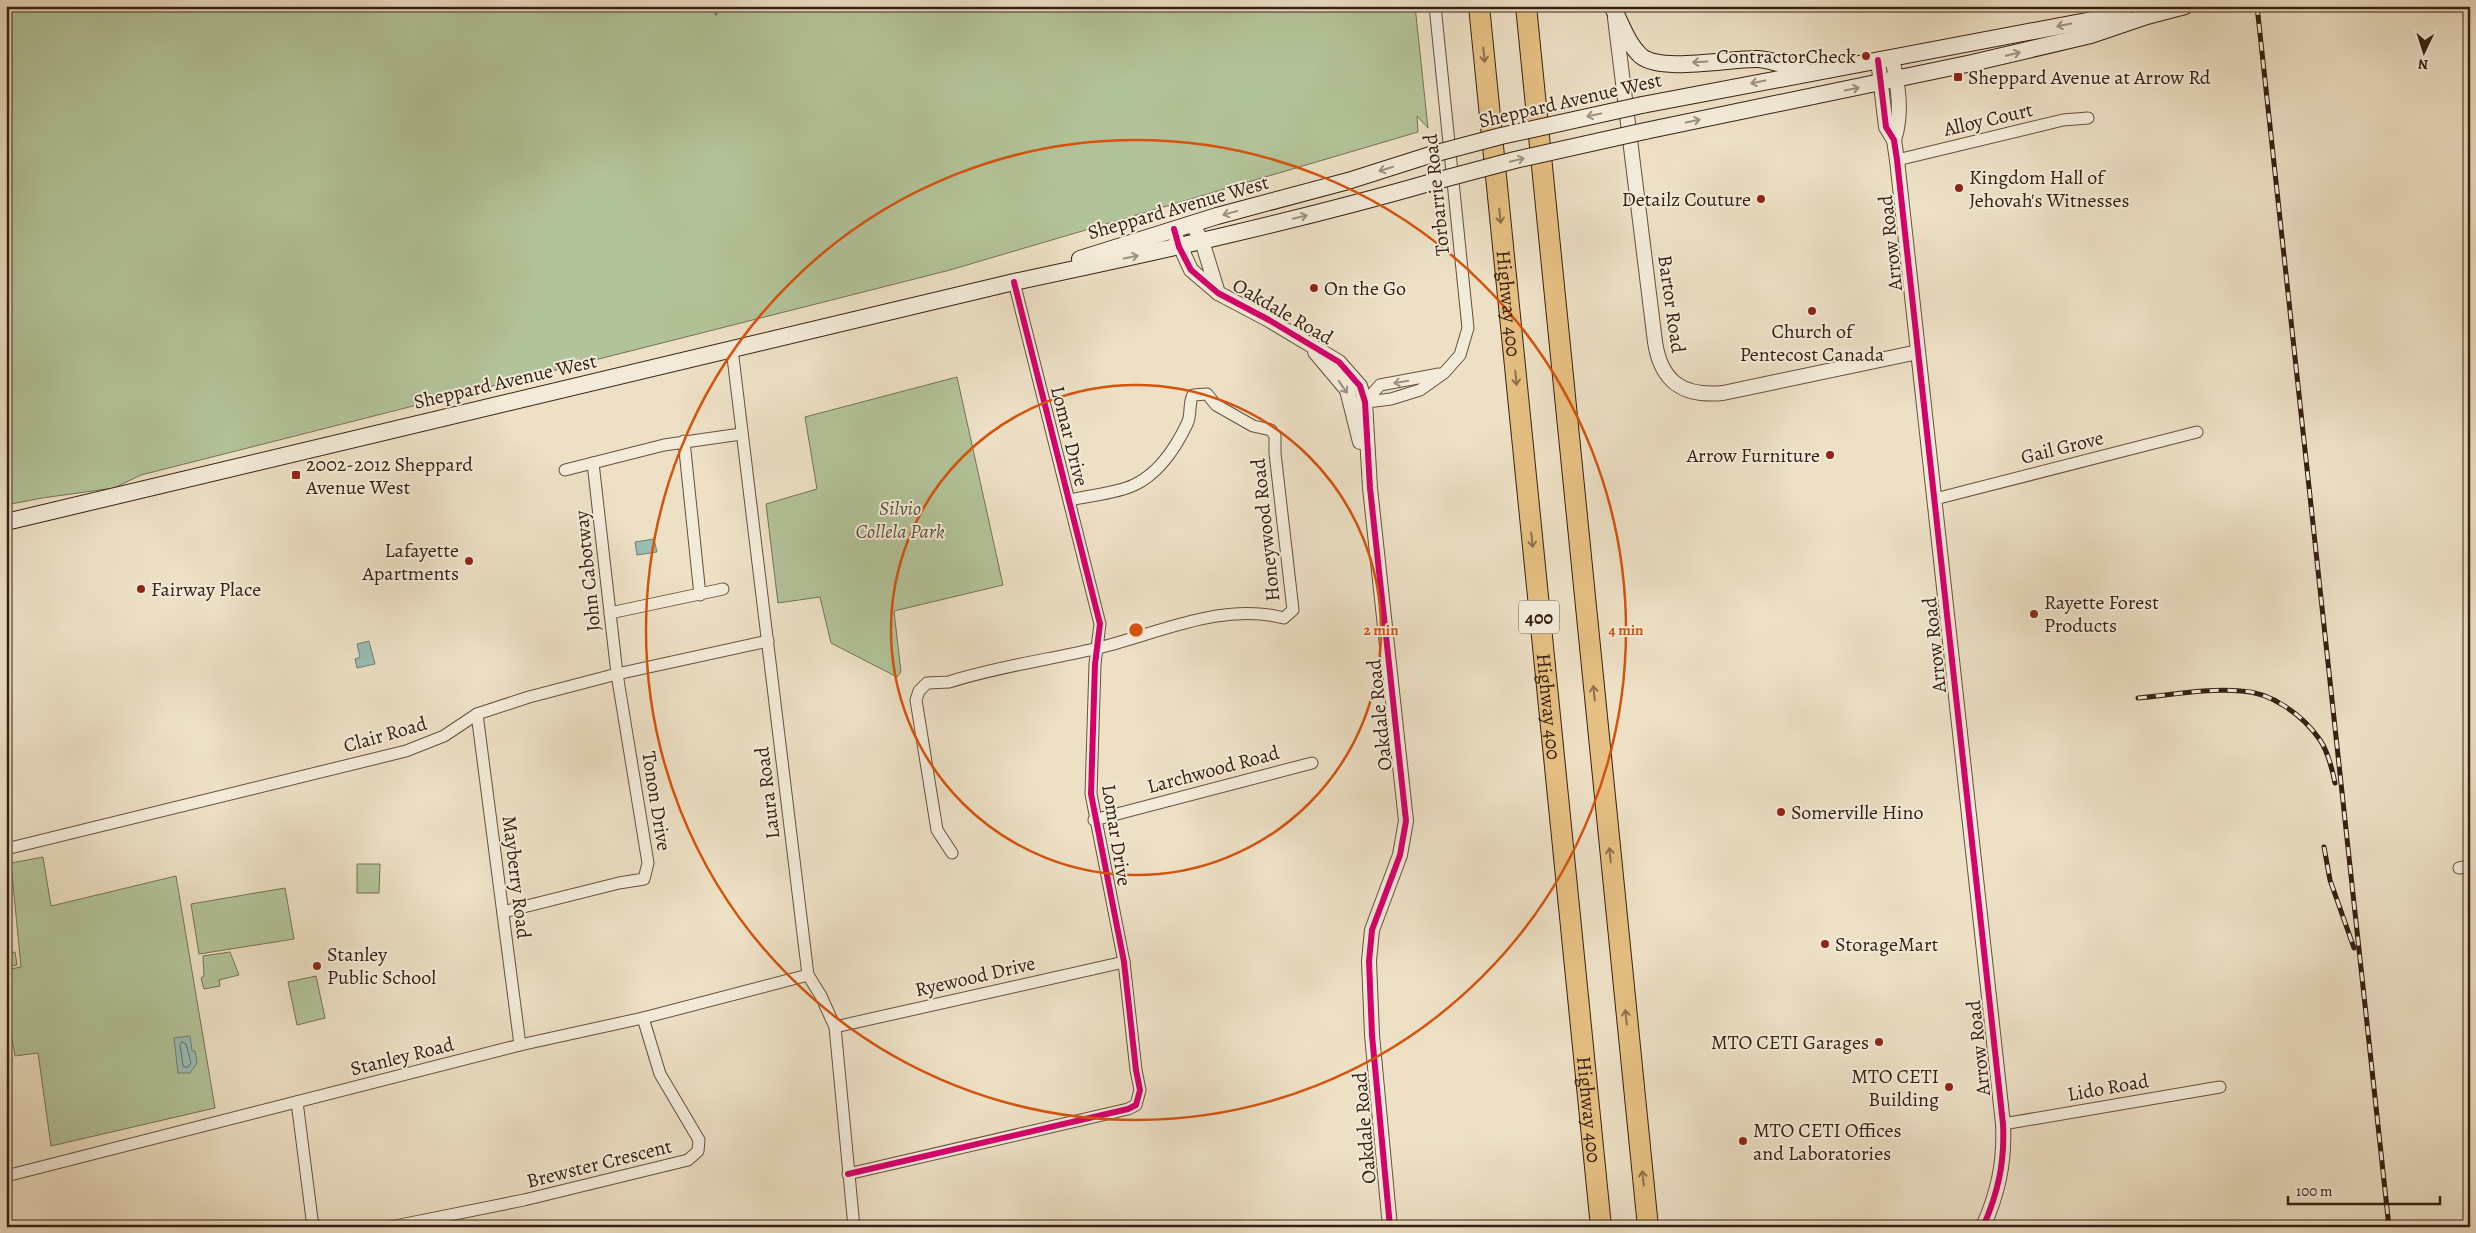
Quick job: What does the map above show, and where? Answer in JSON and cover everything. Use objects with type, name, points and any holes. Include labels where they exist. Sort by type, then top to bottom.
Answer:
[{"type":"highway","name":"Highway 400","points":[[1479,6],[1601,1227]]},
{"type":"highway","name":"400","points":[[1526,6],[1648,1227]]},
{"type":"main road","name":"Sheppard Avenue West","points":[[6,522],[1014,282],[1179,247],[1343,208],[1515,160],[1645,131],[1897,80],[2091,35],[2147,16],[2185,6]]},
{"type":"main road","points":[[1614,8],[1628,40],[1642,57],[1652,62],[1668,64],[1758,59],[1788,67],[1818,70]]},
{"type":"main road","name":"Sheppard Avenue West","points":[[1014,282],[1174,229],[1348,182],[1433,154],[1501,136],[1642,105],[1818,70],[2092,20],[2147,16]]},
{"type":"street","name":"Torbarrie Road","points":[[1358,404],[1392,399],[1420,390],[1444,372],[1460,355],[1468,328],[1435,6]]},
{"type":"street","name":"Bartor Road","points":[[1614,8],[1655,342],[1663,371],[1673,382],[1687,391],[1707,395],[1918,352]]},
{"type":"street","name":"Arrow Road","points":[[1885,59],[1897,80],[1900,124],[1894,140]]},
{"type":"street","name":"Arrow Road","points":[[1885,59],[1880,83],[1886,127],[1894,140],[1897,160],[2003,1124],[2004,1143],[2001,1175],[1983,1227]]},
{"type":"street","name":"Alloy Court","points":[[1897,160],[2063,120],[2088,118]]},
{"type":"street","name":"Oakdale Road","points":[[1192,224],[1202,241],[1218,293]]},
{"type":"street","name":"Oakdale Road","points":[[1174,229],[1179,247],[1191,270],[1218,293],[1269,320],[1308,344],[1358,404],[1370,488],[1406,821],[1400,855],[1372,930],[1370,961],[1372,1035],[1390,1227]]},
{"type":"street","name":"Lomar Drive","points":[[848,1174],[1128,1109],[1136,1106],[1140,1090],[1124,962],[1094,820],[1091,794],[1096,648],[1100,624],[1014,282]]},
{"type":"street","name":"Laura Road","points":[[732,349],[808,975],[821,996],[835,1027],[854,1227]]},
{"type":"street","name":"Honeywood Road","points":[[952,852],[937,830],[916,700],[918,691],[927,683],[949,682],[1096,648],[1205,618],[1262,613],[1284,618],[1292,610],[1276,462],[1275,436],[1271,430],[1253,426],[1216,405],[1207,394],[1195,394],[1190,401],[1190,416],[1178,440],[1158,466],[1145,478],[1133,486],[1070,500]]},
{"type":"street","name":"Gail Grove","points":[[1935,499],[2197,432]]},
{"type":"street","points":[[564,470],[684,441],[741,434]]},
{"type":"street","points":[[684,441],[700,595]]},
{"type":"street","name":"John Cabotway","points":[[593,463],[617,674]]},
{"type":"street","points":[[610,614],[723,590]]},
{"type":"street","name":"Clair Road","points":[[6,849],[410,750],[444,736],[477,714],[529,697],[617,674],[768,641]]},
{"type":"street","name":"Tonon Drive","points":[[503,912],[619,883],[631,883],[644,879],[648,872],[617,674]]},
{"type":"street","name":"Mayberry Road","points":[[477,714],[520,1045]]},
{"type":"street","name":"Larchwood Road","points":[[1094,820],[1312,763]]},
{"type":"street","name":"Ryewood Drive","points":[[835,1027],[1124,962]]},
{"type":"street","name":"Stanley Road","points":[[7,1172],[297,1102],[520,1045],[643,1018],[808,975]]},
{"type":"street","name":"Brewster Crescent","points":[[390,1227],[524,1200],[688,1160],[698,1151],[699,1140],[660,1074],[643,1018]]},
{"type":"street","name":"Lido Road","points":[[2003,1124],[2220,1087]]},
{"type":"street","points":[[297,1102],[313,1227]]},
{"type":"green space","points":[[6,6],[1415,6],[1428,128],[1417,116],[1418,132],[950,270],[141,475],[114,488],[6,505]]},
{"type":"green space","name":"Silvio Collela Park","points":[[957,377],[1003,585],[894,611],[901,672],[897,677],[831,643],[820,597],[778,603],[766,504],[817,489],[805,417]]},
{"type":"green space","points":[[43,857],[51,906],[176,876],[215,1108],[51,1146],[38,1053],[15,1056],[6,1001],[6,970],[21,967],[11,863]]},
{"type":"green space","points":[[357,864],[380,864],[379,893],[357,893]]},
{"type":"green space","points":[[285,888],[294,939],[199,954],[191,904]]},
{"type":"green space","points":[[15,952],[17,965],[7,967],[6,954]]},
{"type":"green space","points":[[230,952],[239,975],[219,980],[220,986],[204,989],[201,978],[204,976],[203,956]]},
{"type":"green space","points":[[316,976],[325,1018],[297,1025],[288,982]]},
{"type":"water","points":[[654,539],[657,552],[637,555],[635,542]]},
{"type":"water","points":[[369,641],[375,664],[357,668],[355,659],[360,657],[357,644]]},
{"type":"water","points":[[190,1036],[192,1051],[195,1051],[197,1063],[190,1073],[178,1073],[174,1038]]},
{"type":"waterway","points":[[715,6],[716,14]]},
{"type":"railway","points":[[2257,6],[2389,1227]]},
{"type":"railway","points":[[2138,698],[2228,690],[2252,692],[2275,700],[2305,722],[2320,740],[2331,766],[2335,783]]},
{"type":"railway","points":[[2324,847],[2330,880],[2354,948]]},
{"type":"cycle path","points":[[1878,60],[1886,127],[1894,140],[1897,160],[2003,1124],[2002,1164],[1993,1202],[1983,1227]]},
{"type":"cycle path","points":[[1174,229],[1179,247],[1191,270],[1218,293],[1269,320],[1339,362],[1360,386],[1365,402],[1370,488],[1406,821],[1400,855],[1372,930],[1369,961],[1372,1035],[1390,1227]]},
{"type":"cycle path","points":[[848,1174],[1128,1109],[1136,1105],[1140,1090],[1124,962],[1091,794],[1095,664],[1100,624],[1014,282]]},
{"type":"place","name":"ContractorCheck","points":[[1866,56]]},
{"type":"place","name":"Sheppard Avenue at Arrow Rd","points":[[1958,77]]},
{"type":"place","name":"Kingdom Hall of Jehovah's Witnesses","points":[[1959,188]]},
{"type":"place","name":"Detailz Couture","points":[[1761,199]]},
{"type":"place","name":"On the Go","points":[[1314,288]]},
{"type":"place","name":"Church of Pentecost Canada","points":[[1812,311]]},
{"type":"place","name":"Arrow Furniture","points":[[1830,455]]},
{"type":"place","name":"2002-2012 Sheppard Avenue West","points":[[296,475]]},
{"type":"place","name":"Lafayette Apartments","points":[[469,561]]},
{"type":"place","name":"Fairway Place","points":[[141,589]]},
{"type":"place","name":"Rayette Forest Products","points":[[2034,614]]},
{"type":"place","name":"Somerville Hino","points":[[1781,812]]},
{"type":"place","name":"StorageMart","points":[[1825,944]]},
{"type":"place","name":"Stanley Public School","points":[[317,966]]},
{"type":"place","name":"MTO CETI Garages","points":[[1879,1042]]},
{"type":"place","name":"MTO CETI Building","points":[[1949,1087]]},
{"type":"place","name":"MTO CETI Offices and Laboratories","points":[[1743,1141]]}]
